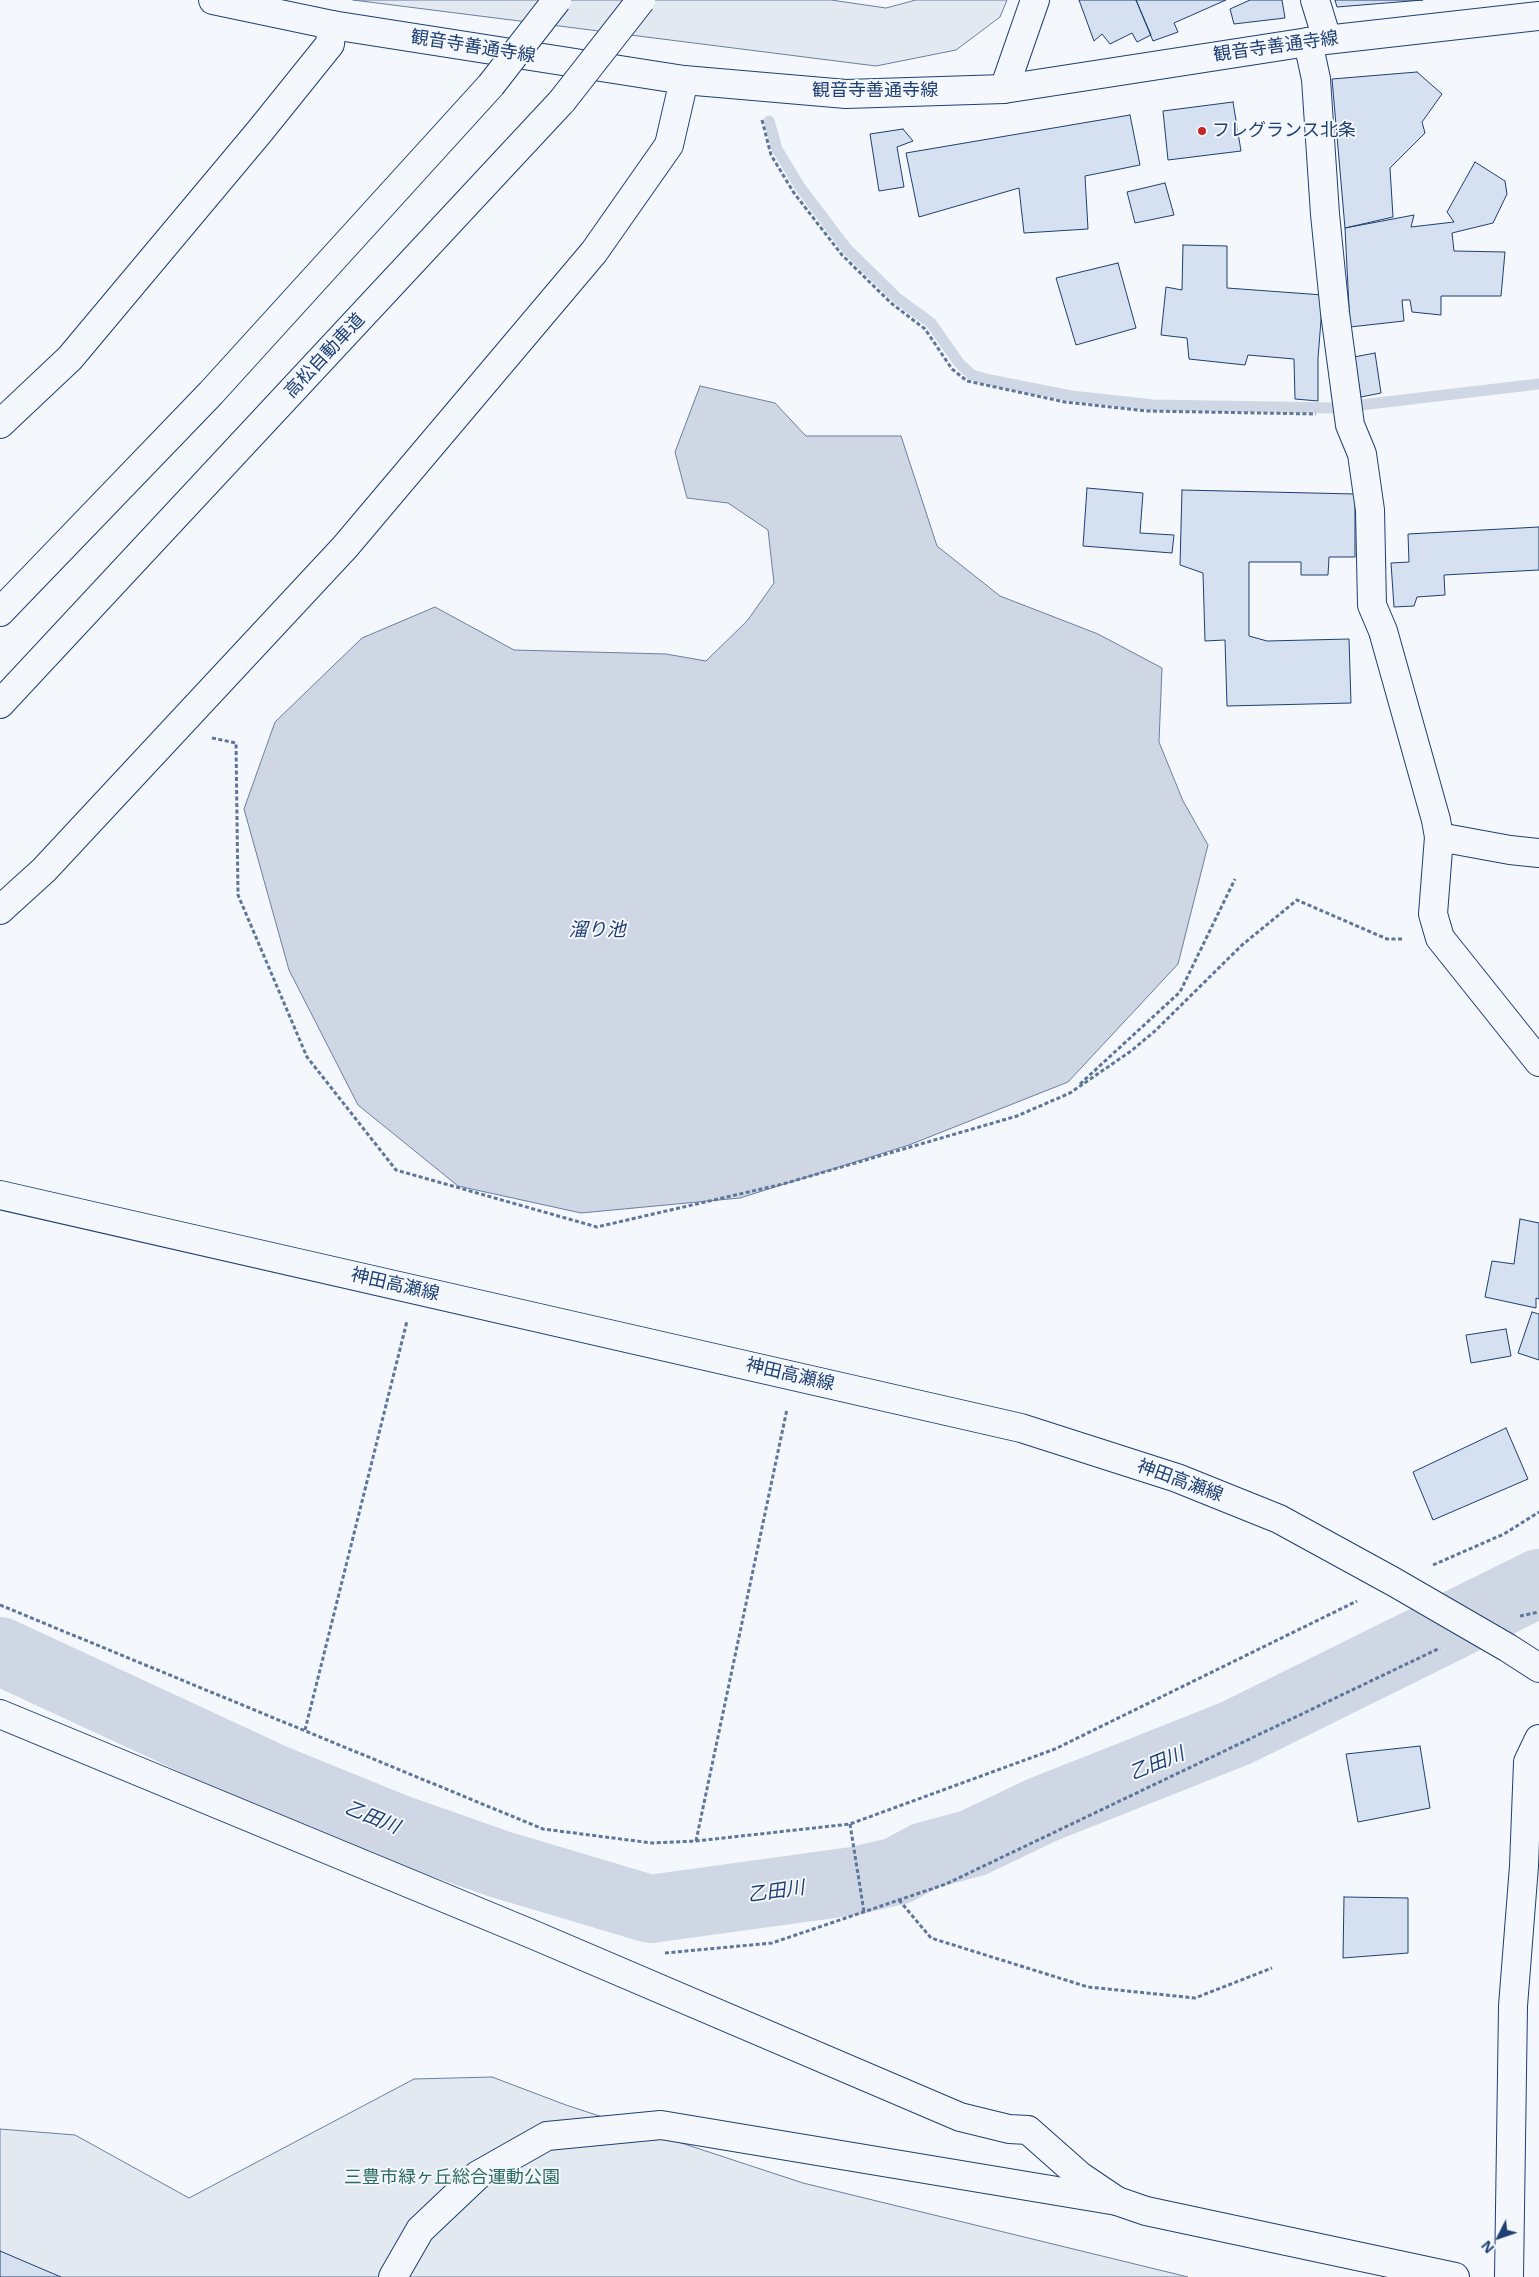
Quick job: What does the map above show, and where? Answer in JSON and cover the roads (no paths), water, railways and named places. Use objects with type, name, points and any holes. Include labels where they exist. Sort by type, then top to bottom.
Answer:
[{"type":"main road","name":"観音寺善通寺線","points":[[213,0],[332,26],[684,80],[846,94],[1004,89],[1317,40],[1539,16]]},
{"type":"main road","points":[[0,612],[211,393],[491,85],[557,0]]},
{"type":"main road","name":"高松自動車道","points":[[0,704],[562,101],[641,0]]},
{"type":"main road","points":[[1004,89],[1035,0]]},
{"type":"main road","points":[[1315,0],[1316,79],[1326,224],[1350,425],[1362,454],[1370,510],[1372,605],[1386,640],[1439,837],[1433,914],[1440,938],[1539,1062]]},
{"type":"main road","points":[[0,424],[70,358],[260,131],[330,44],[332,26]]},
{"type":"main road","points":[[0,910],[44,870],[345,547],[594,252],[669,146],[678,98],[684,80]]},
{"type":"main road","points":[[1439,837],[1510,850],[1539,853]]},
{"type":"main road","name":"神田高瀬線","points":[[0,1195],[1021,1428],[1177,1478],[1279,1519],[1478,1630],[1539,1668]]},
{"type":"main road","points":[[0,1714],[534,1935],[960,2117],[1009,2128],[1028,2130],[1080,2176],[1117,2200]]},
{"type":"main road","points":[[1509,2277],[1513,2006],[1524,1866],[1528,1762],[1539,1738]]},
{"type":"main road","points":[[393,2277],[420,2230],[478,2175],[547,2136],[661,2125],[1117,2200],[1146,2211],[1455,2277]]},
{"type":"water","name":"溜り池","points":[[700,386],[775,403],[806,436],[901,436],[937,546],[1000,596],[1098,634],[1162,668],[1159,742],[1183,801],[1208,845],[1178,964],[1068,1082],[909,1145],[740,1198],[581,1213],[458,1186],[358,1105],[289,970],[244,809],[275,722],[362,638],[435,607],[514,650],[666,654],[706,661],[747,621],[774,583],[768,530],[728,503],[687,498],[675,452]]},
{"type":"waterway","points":[[769,121],[777,149],[800,187],[847,249],[897,298],[931,323],[959,363],[972,375],[1071,396],[1153,405],[1335,408],[1539,384]]},
{"type":"waterway","name":"乙田川","points":[[0,1651],[276,1779],[394,1827],[499,1864],[650,1909],[854,1881],[897,1871],[925,1856],[973,1843],[1042,1810],[1236,1733],[1539,1583]]},
{"type":"place","name":"フレグランス北条","points":[[1202,131]]},
{"type":"park label","name":"三豊市緑ヶ丘総合運動公園","points":[[452,2178]]}]
